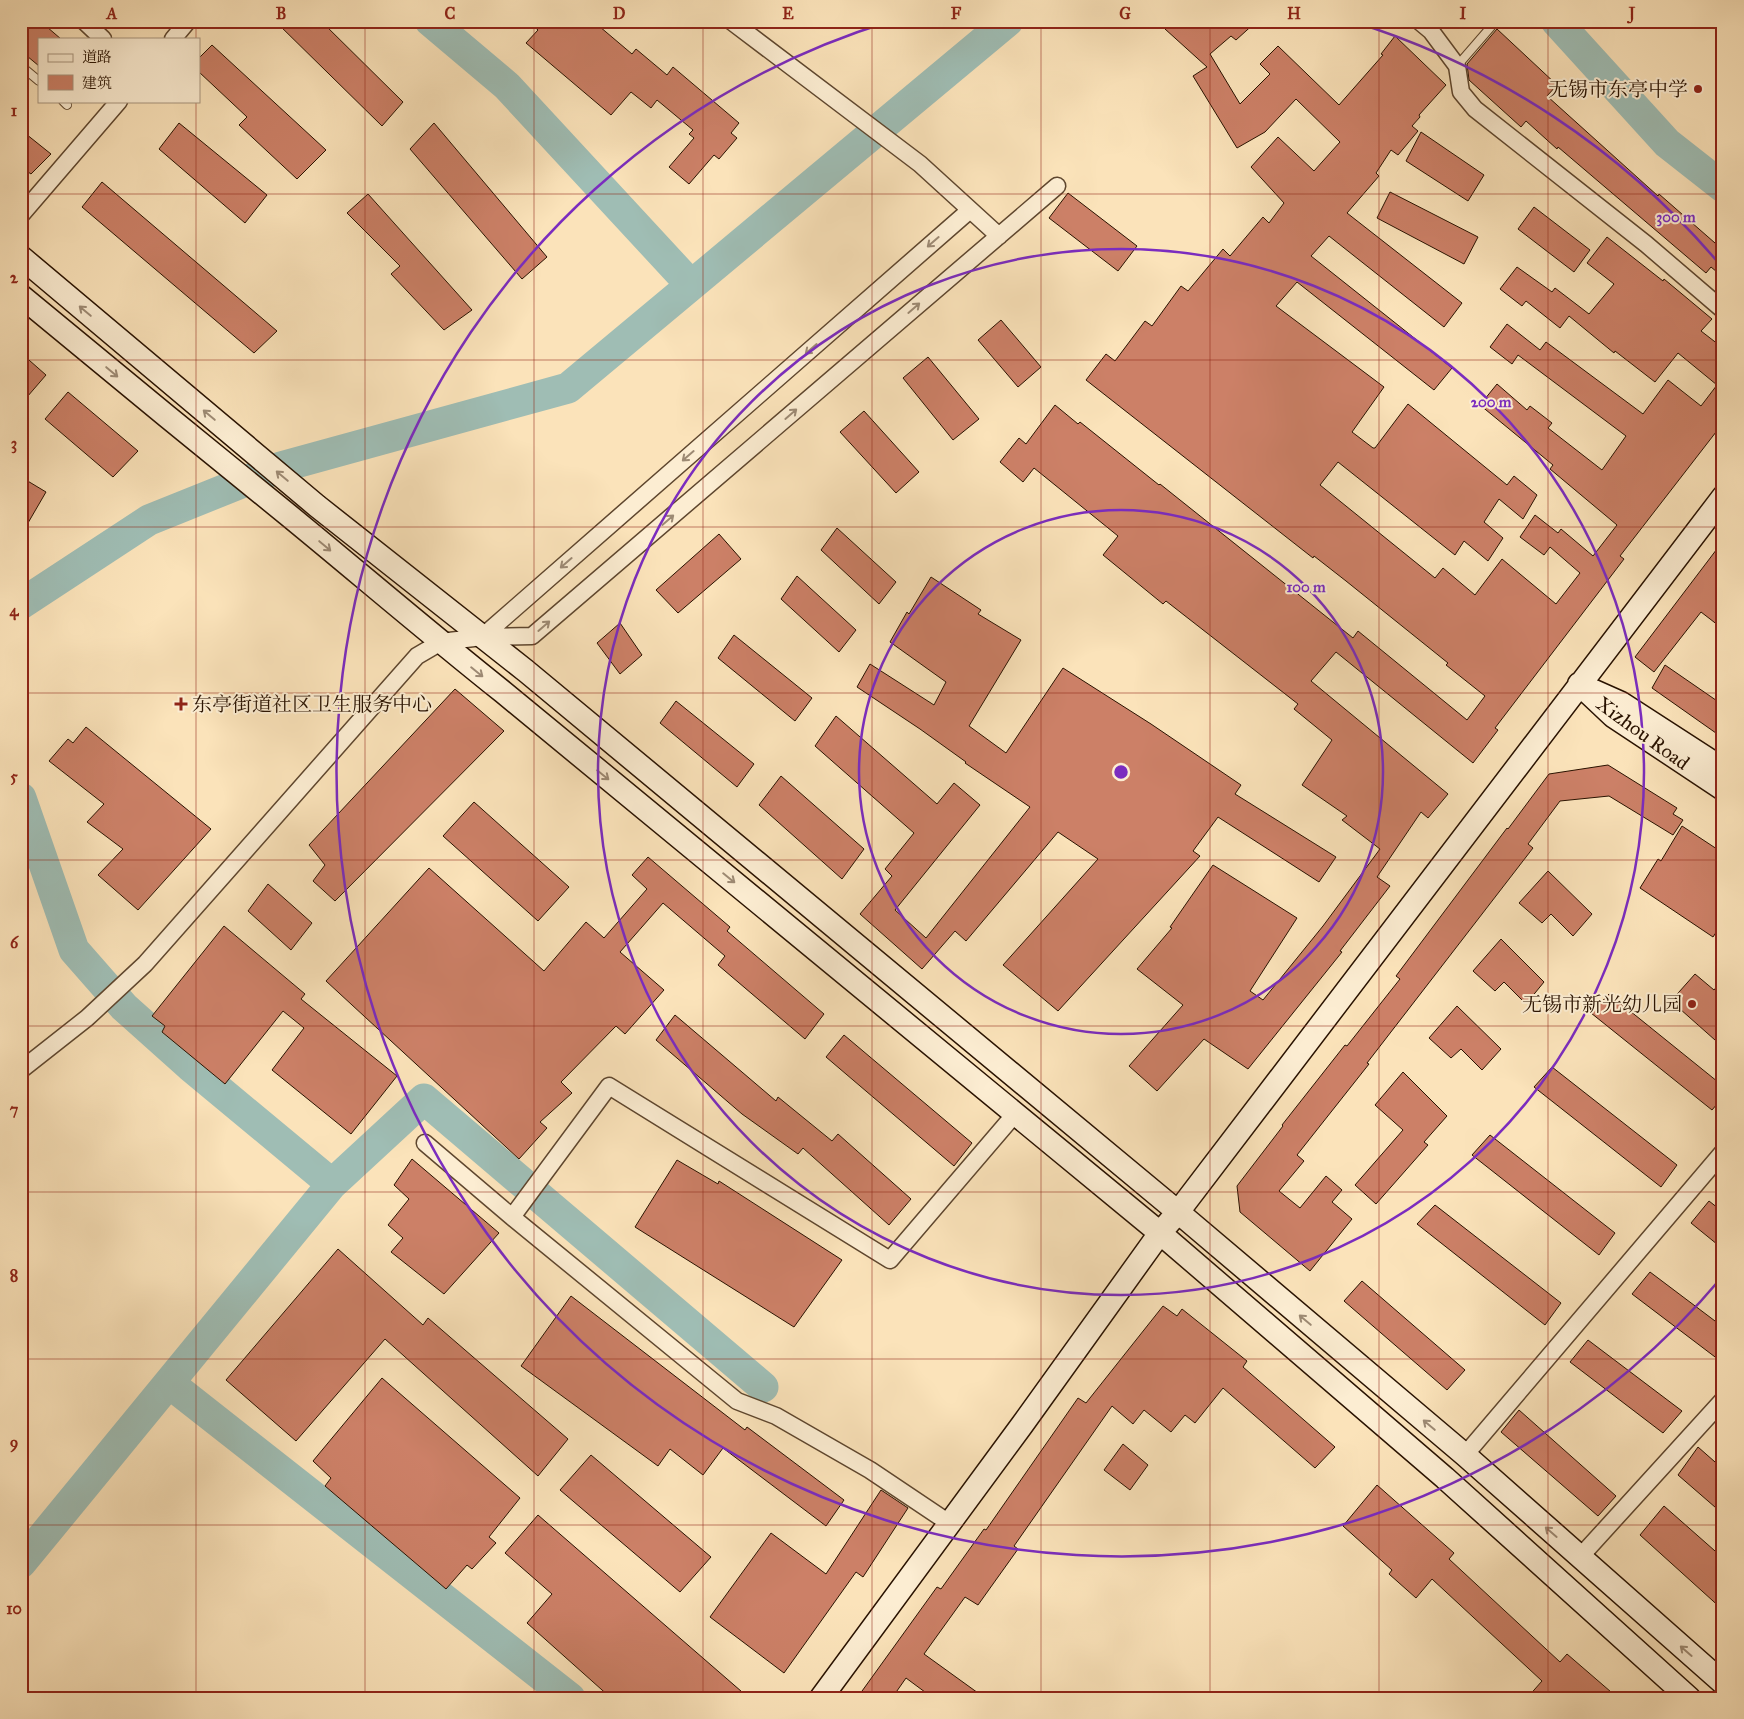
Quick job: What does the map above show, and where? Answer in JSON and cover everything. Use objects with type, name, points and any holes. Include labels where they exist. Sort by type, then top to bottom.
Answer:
[{"type":"main road","points":[[21,257],[317,506],[550,690],[1178,1212],[1465,1455],[1722,1680]]},
{"type":"main road","points":[[21,296],[1160,1233],[1445,1478],[1689,1698]]},
{"type":"main road","points":[[821,1698],[1160,1233],[1178,1212],[1723,497]]},
{"type":"main road","name":"Xizhou Road","points":[[1580,684],[1622,703],[1723,769]]},
{"type":"main road","name":"Xizhou Road","points":[[1580,684],[1613,716],[1723,789]]},
{"type":"street","points":[[84,21],[102,38]]},
{"type":"street","points":[[174,38],[188,21]]},
{"type":"street","points":[[731,21],[920,164],[999,236]]},
{"type":"street","points":[[1419,21],[1431,31],[1457,66],[1461,92],[1476,109],[1646,244],[1723,310]]},
{"type":"street","points":[[21,215],[118,102]]},
{"type":"street","points":[[21,1070],[87,1018],[145,964],[417,656],[441,642],[482,637],[532,636],[1057,186]]},
{"type":"street","points":[[482,637],[970,210]]},
{"type":"street","points":[[513,1216],[609,1086],[890,1260],[1015,1114]]},
{"type":"street","points":[[425,1143],[737,1401],[776,1416],[870,1470],[949,1523]]},
{"type":"street","points":[[1465,1455],[1723,1152]]},
{"type":"street","points":[[1580,1557],[1723,1400]]},
{"type":"lane","points":[[1457,66],[1496,22]]},
{"type":"lane","points":[[21,66],[38,80]]},
{"type":"building","points":[[21,21],[40,21],[60,38],[38,38],[38,65],[21,51]]},
{"type":"building","points":[[275,21],[321,21],[403,102],[382,126]]},
{"type":"building","points":[[528,21],[593,21],[632,54],[636,49],[667,75],[673,67],[739,123],[731,133],[737,138],[719,159],[714,155],[689,184],[669,167],[694,138],[689,134],[693,130],[657,100],[651,108],[631,92],[611,115],[526,43],[538,30]]},
{"type":"building","points":[[1174,21],[1257,21],[1236,40],[1231,36],[1210,54],[1240,104],[1270,74],[1260,64],[1278,46],[1339,105],[1383,55],[1381,54],[1395,36],[1446,85],[1419,115],[1420,117],[1412,126],[1418,131],[1398,155],[1391,150],[1376,173],[1379,176],[1347,213],[1462,303],[1444,327],[1329,236],[1311,256],[1452,368],[1434,390],[1297,282],[1276,306],[1384,387],[1352,432],[1373,448],[1375,448],[1408,404],[1507,485],[1514,476],[1537,495],[1523,519],[1499,499],[1484,522],[1503,538],[1488,561],[1464,541],[1455,555],[1338,462],[1320,485],[1435,578],[1443,568],[1475,595],[1502,559],[1556,604],[1580,573],[1550,547],[1544,555],[1520,537],[1535,515],[1558,533],[1561,529],[1593,556],[1617,525],[1550,469],[1553,465],[1480,405],[1497,384],[1527,410],[1530,406],[1552,423],[1548,428],[1602,470],[1626,436],[1518,355],[1512,364],[1490,347],[1507,324],[1540,350],[1546,342],[1643,414],[1668,380],[1701,406],[1717,385],[1678,353],[1655,382],[1615,351],[1614,353],[1569,316],[1560,328],[1526,301],[1522,306],[1500,289],[1517,267],[1552,292],[1555,288],[1589,314],[1614,284],[1587,263],[1607,237],[1663,281],[1664,279],[1712,319],[1701,331],[1723,348],[1723,423],[1620,556],[1624,559],[1495,728],[1498,730],[1473,763],[1336,652],[1311,681],[1448,794],[1428,818],[1421,812],[1377,877],[1390,886],[1340,951],[1342,952],[1248,1069],[1204,1039],[1157,1091],[1129,1066],[1183,1005],[1137,969],[1172,928],[1170,927],[1213,865],[1297,918],[1250,991],[1263,1000],[1323,926],[1380,849],[1342,820],[1347,816],[1302,785],[1332,740],[1294,709],[1298,704],[1166,601],[1163,604],[1103,555],[1118,536],[1034,468],[1023,482],[1000,462],[1019,438],[1026,444],[1055,405],[1160,484],[1353,638],[1358,631],[1467,720],[1485,696],[1446,665],[1448,663],[1346,581],[1314,556],[1313,558],[1086,380],[1106,354],[1115,361],[1145,321],[1152,326],[1181,286],[1188,291],[1223,249],[1230,256],[1263,217],[1269,223],[1284,203],[1251,167],[1278,137],[1314,171],[1340,142],[1296,99],[1265,132],[1237,148],[1193,76],[1207,67],[1165,29]]},
{"type":"building","points":[[1497,29],[1557,85],[1547,96],[1658,196],[1659,194],[1723,250],[1723,277],[1711,267],[1706,273],[1558,147],[1557,149],[1526,121],[1521,127],[1469,80],[1467,64]]},
{"type":"building","points":[[212,45],[326,150],[297,179],[239,125],[247,117],[200,73],[200,57]]},
{"type":"building","points":[[179,123],[267,195],[245,223],[159,149]]},
{"type":"building","points":[[434,123],[547,257],[522,279],[410,149]]},
{"type":"building","points":[[21,130],[51,154],[31,174],[21,167]]},
{"type":"building","points":[[1421,132],[1484,175],[1468,201],[1406,161]]},
{"type":"building","points":[[102,182],[277,331],[254,353],[82,207]]},
{"type":"building","points":[[1390,192],[1478,237],[1464,264],[1377,218]]},
{"type":"building","points":[[1068,193],[1137,246],[1118,271],[1049,218]]},
{"type":"building","points":[[368,194],[472,310],[444,330],[391,274],[400,266],[347,213]]},
{"type":"building","points":[[1534,207],[1590,250],[1574,272],[1518,229]]},
{"type":"building","points":[[1001,320],[1041,367],[1018,387],[978,340]]},
{"type":"building","points":[[21,353],[46,375],[21,404]]},
{"type":"building","points":[[928,357],[979,419],[953,440],[903,378]]},
{"type":"building","points":[[68,392],[138,451],[113,477],[45,419]]},
{"type":"building","points":[[864,411],[919,472],[896,493],[840,432]]},
{"type":"building","points":[[21,477],[46,492],[21,535]]},
{"type":"building","points":[[837,528],[896,582],[879,604],[821,550]]},
{"type":"building","points":[[719,534],[741,559],[678,613],[656,590]]},
{"type":"building","points":[[1723,541],[1723,629],[1701,612],[1654,672],[1635,657]]},
{"type":"building","points":[[797,576],[856,630],[839,652],[781,599]]},
{"type":"building","points":[[931,577],[981,610],[978,614],[1021,640],[969,726],[1006,753],[1063,668],[1151,724],[1241,785],[1235,794],[1336,857],[1319,882],[1218,817],[1193,851],[1200,856],[1058,1011],[1003,965],[1098,859],[1058,832],[966,941],[955,931],[922,969],[860,914],[892,876],[885,869],[914,833],[815,746],[836,716],[937,804],[954,783],[980,805],[895,910],[926,938],[1030,807],[857,687],[870,664],[934,705],[946,682],[890,642],[907,612],[909,614]]},
{"type":"building","points":[[620,623],[642,655],[620,674],[597,643]]},
{"type":"building","points":[[734,635],[812,698],[795,721],[718,658]]},
{"type":"building","points":[[1665,665],[1723,705],[1723,738],[1652,688]]},
{"type":"building","points":[[455,689],[504,731],[335,901],[313,881],[325,865],[309,845]]},
{"type":"building","points":[[676,701],[754,764],[737,787],[660,723]]},
{"type":"building","points":[[86,727],[211,829],[138,910],[98,875],[123,849],[87,822],[104,804],[49,761],[68,739],[73,743]]},
{"type":"building","points":[[1608,765],[1677,808],[1673,814],[1683,820],[1673,835],[1609,796],[1560,801],[1528,844],[1533,848],[1367,1063],[1369,1064],[1297,1155],[1304,1161],[1279,1191],[1300,1208],[1326,1176],[1342,1190],[1332,1202],[1352,1219],[1310,1271],[1240,1212],[1237,1186],[1282,1125],[1400,979],[1396,976],[1549,774]]},
{"type":"building","points":[[781,776],[864,849],[842,879],[759,805]]},
{"type":"building","points":[[474,802],[569,887],[538,921],[443,836]]},
{"type":"building","points":[[1682,826],[1723,853],[1723,922],[1713,937],[1640,888],[1658,859],[1661,861]]},
{"type":"building","points":[[648,857],[730,927],[727,931],[824,1014],[805,1039],[718,965],[725,956],[663,903],[620,952],[664,990],[625,1034],[616,1026],[561,1082],[572,1093],[540,1122],[547,1128],[519,1159],[326,981],[429,868],[544,971],[586,922],[604,938],[647,889],[632,875]]},
{"type":"building","points":[[1548,871],[1592,914],[1573,936],[1551,914],[1542,923],[1519,903]]},
{"type":"building","points":[[268,884],[312,923],[291,950],[248,911]]},
{"type":"building","points":[[224,926],[305,994],[301,999],[397,1076],[351,1134],[272,1070],[304,1028],[283,1011],[225,1084],[162,1032],[165,1026],[152,1016]]},
{"type":"building","points":[[1501,939],[1544,982],[1526,1004],[1504,982],[1495,991],[1473,971]]},
{"type":"building","points":[[1695,974],[1714,990],[1723,979],[1723,1030],[1715,1040],[1671,1001]]},
{"type":"building","points":[[1609,994],[1723,1086],[1723,1097],[1712,1110],[1591,1013]]},
{"type":"building","points":[[1457,1006],[1501,1049],[1482,1070],[1461,1049],[1451,1058],[1429,1038]]},
{"type":"building","points":[[675,1015],[776,1101],[778,1097],[832,1141],[838,1134],[911,1199],[889,1225],[803,1148],[798,1154],[742,1114],[656,1040]]},
{"type":"building","points":[[844,1035],[972,1143],[954,1166],[826,1057]]},
{"type":"building","points":[[1552,1067],[1677,1165],[1661,1187],[1534,1087]]},
{"type":"building","points":[[1403,1072],[1447,1116],[1424,1142],[1428,1145],[1376,1204],[1355,1185],[1403,1130],[1375,1105]]},
{"type":"building","points":[[1490,1135],[1615,1233],[1599,1255],[1472,1155]]},
{"type":"building","points":[[412,1159],[499,1233],[444,1294],[391,1252],[403,1238],[388,1225],[409,1199],[394,1185]]},
{"type":"building","points":[[677,1160],[718,1184],[719,1181],[842,1260],[794,1327],[635,1227]]},
{"type":"building","points":[[1709,1201],[1723,1212],[1723,1249],[1691,1223]]},
{"type":"building","points":[[1435,1205],[1561,1303],[1545,1325],[1417,1224]]},
{"type":"building","points":[[338,1249],[423,1325],[428,1318],[568,1439],[538,1476],[385,1339],[296,1441],[226,1380]]},
{"type":"building","points":[[1650,1272],[1723,1327],[1723,1363],[1632,1294]]},
{"type":"building","points":[[1362,1281],[1465,1370],[1447,1390],[1344,1301]]},
{"type":"building","points":[[571,1296],[745,1430],[747,1427],[844,1500],[826,1526],[723,1448],[703,1475],[670,1449],[658,1466],[521,1366]]},
{"type":"building","points":[[1163,1306],[1177,1316],[1182,1309],[1247,1361],[1243,1367],[1335,1447],[1315,1468],[1223,1388],[1195,1423],[1185,1415],[1171,1432],[1144,1410],[1133,1424],[1112,1406],[1014,1546],[1018,1549],[978,1605],[965,1597],[924,1654],[985,1698],[933,1698],[906,1678],[892,1698],[857,1698],[937,1587],[941,1589],[984,1529],[986,1530],[1078,1398],[1086,1403]]},
{"type":"building","points":[[1588,1340],[1682,1411],[1663,1433],[1570,1362]]},
{"type":"building","points":[[382,1378],[520,1498],[489,1537],[496,1543],[472,1569],[467,1565],[446,1589],[325,1486],[331,1478],[313,1461]]},
{"type":"building","points":[[1519,1410],[1616,1496],[1598,1516],[1501,1432]]},
{"type":"building","points":[[1123,1444],[1148,1465],[1130,1490],[1104,1470]]},
{"type":"building","points":[[1698,1447],[1723,1469],[1723,1514],[1678,1475]]},
{"type":"building","points":[[591,1455],[711,1557],[680,1592],[560,1490]]},
{"type":"building","points":[[1377,1485],[1454,1553],[1449,1559],[1560,1662],[1567,1654],[1618,1698],[1527,1698],[1542,1681],[1432,1579],[1416,1598],[1389,1574],[1392,1570],[1343,1526]]},
{"type":"building","points":[[881,1490],[908,1508],[863,1577],[856,1572],[784,1673],[710,1617],[771,1533],[826,1574]]},
{"type":"building","points":[[1664,1506],[1723,1558],[1723,1610],[1640,1535]]},
{"type":"building","points":[[538,1515],[749,1698],[611,1698],[527,1623],[552,1594],[505,1553]]},
{"type":"waterway","points":[[430,21],[507,86],[691,285]]},
{"type":"waterway","points":[[21,604],[149,520],[281,467],[568,388],[1008,21]]},
{"type":"waterway","points":[[1556,21],[1667,143],[1723,187]]},
{"type":"waterway","points":[[21,798],[74,950],[124,1007],[190,1066],[332,1184],[21,1563]]},
{"type":"waterway","points":[[332,1184],[424,1099],[763,1387]]},
{"type":"waterway","points":[[169,1383],[570,1698]]},
{"type":"place","name":"无锡市东亭中学","points":[[1698,89]]},
{"type":"place","name":"东亭街道社区卫生服务中心","points":[[181,704]]},
{"type":"place","name":"无锡市新光幼儿园","points":[[1692,1004]]}]
